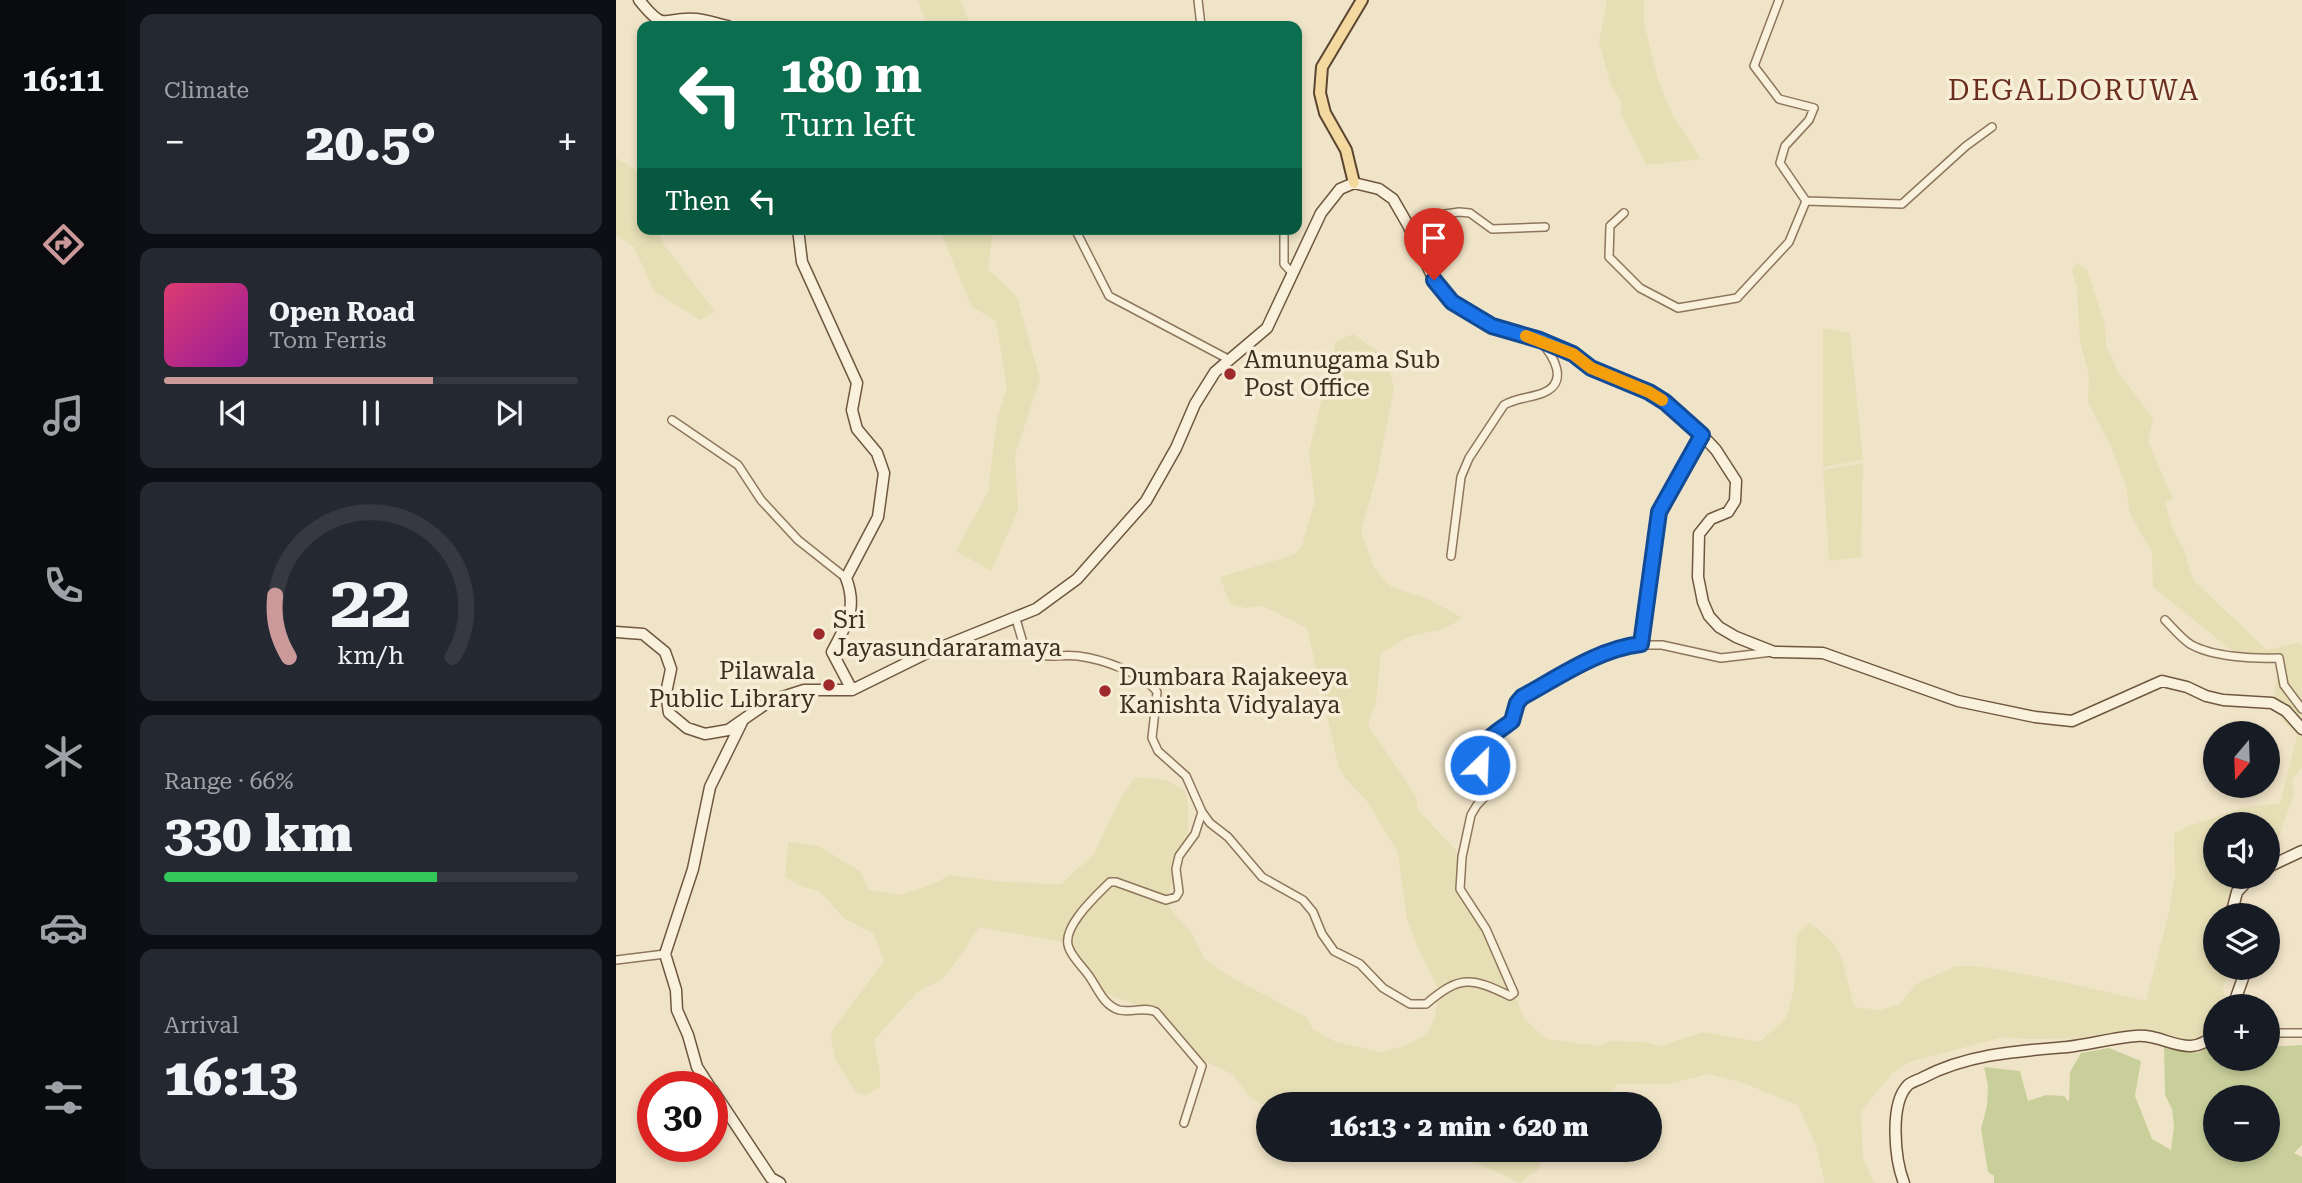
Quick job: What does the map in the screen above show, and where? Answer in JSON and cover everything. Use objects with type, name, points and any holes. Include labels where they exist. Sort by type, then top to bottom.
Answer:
[{"type":"main road","points":[[1354,183],[1346,150],[1322,106],[1320,93],[1322,67],[1362,0]]},
{"type":"street","points":[[639,0],[653,18],[661,21]]},
{"type":"street","points":[[1198,0],[1200,21]]},
{"type":"street","points":[[1779,0],[1754,66],[1779,99],[1814,108],[1809,120],[1785,146],[1780,163],[1806,201]]},
{"type":"street","points":[[680,21],[704,21]]},
{"type":"street","points":[[1806,201],[1902,204],[1966,146],[1992,127]]},
{"type":"street","points":[[616,632],[643,634],[665,652],[671,669],[666,694],[669,713],[687,729],[705,734],[728,730],[771,701],[804,690],[852,690],[927,653],[1036,609],[1077,579],[1146,500],[1177,448],[1195,404],[1215,372],[1267,328],[1329,200],[1340,189],[1354,183],[1370,186],[1393,199],[1434,280],[1452,302],[1492,326],[1540,340],[1573,354],[1591,368],[1649,392],[1665,402],[1716,450],[1737,487],[1735,500],[1728,512],[1711,519],[1699,534],[1698,577],[1703,602],[1709,617],[1719,627],[1774,652]]},
{"type":"street","points":[[1625,214],[1610,226],[1609,257],[1640,288],[1678,308],[1737,298],[1789,242],[1806,201]]},
{"type":"street","points":[[1408,225],[1432,216],[1459,212],[1471,213],[1492,229],[1545,227]]},
{"type":"street","points":[[799,235],[802,262],[858,383],[852,410],[857,429],[877,453],[884,473],[878,517],[846,578]]},
{"type":"street","points":[[1078,235],[1109,296],[1228,359]]},
{"type":"street","points":[[1284,235],[1284,264],[1293,274]]},
{"type":"street","points":[[1451,556],[1461,477],[1469,458],[1504,405],[1546,392],[1556,381],[1557,365],[1540,340]]},
{"type":"street","points":[[672,420],[738,465],[761,500],[798,540],[846,578],[852,594],[850,609],[846,624],[832,652],[852,690]]},
{"type":"street","points":[[1641,644],[1659,512],[1702,435]]},
{"type":"street","points":[[1016,619],[1025,650],[1034,656],[1079,656],[1121,668],[1150,683],[1157,692],[1152,738],[1158,751],[1186,776],[1202,812],[1210,823],[1228,837],[1262,877],[1303,900],[1313,912],[1322,934],[1334,951],[1360,964],[1383,988],[1410,1004],[1426,1004],[1448,987],[1467,981],[1489,986],[1510,996],[1514,993],[1486,929],[1460,888],[1462,857],[1471,815],[1494,787],[1495,780],[1480,765],[1480,752],[1487,739],[1512,721],[1517,703],[1522,697],[1598,656],[1629,645],[1662,645],[1721,658],[1774,652],[1823,653],[1958,701],[2035,717],[2071,721],[2162,681],[2223,700],[2272,703],[2286,711],[2302,729]]},
{"type":"street","points":[[2165,620],[2188,642],[2204,651],[2279,659],[2284,685],[2302,709]]},
{"type":"street","points":[[699,1071],[677,1010],[676,990],[664,954],[693,869],[710,787],[743,722]]},
{"type":"street","points":[[1184,1122],[1202,1066],[1156,1012],[1150,1009],[1118,1009],[1104,1001],[1085,969],[1069,950],[1068,943],[1080,913],[1110,882],[1166,900],[1176,898],[1179,892],[1176,869],[1180,856],[1195,834],[1202,812]]},
{"type":"street","points":[[2280,861],[2302,851]]},
{"type":"street","points":[[616,960],[664,954]]},
{"type":"street","points":[[2280,1033],[2302,1033]]},
{"type":"street","points":[[1904,1183],[1895,1136],[1897,1108],[1908,1085],[1936,1070],[2003,1052],[2068,1046],[2139,1035],[2171,1044],[2195,1046],[2203,1042]]},
{"type":"street","points":[[728,1114],[771,1178],[780,1183]]},
{"type":"shaded area","points":[[918,0],[960,0],[969,21],[925,21]]},
{"type":"shaded area","points":[[1607,0],[1644,0],[1644,23],[1658,80],[1672,114],[1701,159],[1646,165],[1621,115],[1621,100],[1611,86],[1599,42]]},
{"type":"shaded area","points":[[616,158],[637,173],[637,235],[660,235],[664,245],[715,311],[700,320],[654,291],[634,247],[616,235]]},
{"type":"shaded area","points":[[942,235],[991,235],[988,269],[1017,297],[1040,379],[1015,455],[1018,510],[991,571],[956,551],[988,492],[997,419],[1007,388],[996,321],[972,307]]},
{"type":"shaded area","points":[[2076,263],[2087,269],[2105,325],[2106,346],[2119,373],[2153,418],[2148,441],[2173,499],[2165,502],[2193,580],[2267,650],[2297,643],[2302,646],[2302,767],[2292,780],[2294,794],[2280,834],[2280,812],[2230,812],[2280,803],[2297,735],[2282,720],[2274,697],[2279,659],[2236,654],[2153,587],[2152,552],[2130,514],[2126,486],[2112,449],[2088,402],[2089,375],[2080,342],[2077,288],[2072,271]]},
{"type":"shaded area","points":[[1823,328],[1850,333],[1863,460],[1823,467]]},
{"type":"shaded area","points":[[1353,334],[1386,357],[1394,388],[1377,475],[1361,531],[1374,568],[1391,587],[1430,600],[1463,618],[1444,629],[1410,636],[1381,653],[1376,701],[1368,725],[1416,796],[1418,810],[1462,857],[1460,889],[1505,971],[1524,1018],[1546,1039],[1599,1046],[1609,1041],[1644,1042],[1660,1046],[1704,1032],[1760,1042],[1786,1018],[1794,989],[1797,934],[1809,923],[1835,945],[1843,962],[1854,1007],[1880,1010],[1900,1004],[1916,984],[1956,966],[1985,967],[2146,1001],[2169,912],[2175,876],[2174,834],[2203,821],[2203,889],[2240,889],[2238,903],[2203,903],[2203,980],[2225,980],[2224,994],[2203,994],[2203,1049],[2199,1053],[2138,1038],[2004,1037],[1912,1061],[1892,1073],[1861,1112],[1863,1158],[1874,1183],[1825,1183],[1816,1146],[1798,1105],[1741,1082],[1709,1074],[1668,1084],[1618,1084],[1610,1092],[1256,1092],[1256,1101],[1232,1074],[1192,1055],[1156,1012],[1099,991],[1068,943],[979,927],[942,979],[916,993],[874,1040],[880,1087],[866,1095],[856,1092],[836,1061],[831,1040],[832,1031],[884,961],[874,934],[845,919],[819,891],[803,887],[785,877],[788,842],[819,846],[861,872],[868,890],[901,895],[936,883],[949,875],[1004,882],[1061,884],[1094,854],[1119,801],[1135,777],[1166,780],[1184,790],[1188,804],[1188,843],[1166,900],[1174,914],[1191,932],[1205,960],[1306,1017],[1313,1029],[1336,1042],[1381,1052],[1404,1046],[1427,1034],[1434,1019],[1440,992],[1407,919],[1398,852],[1366,800],[1339,768],[1307,628],[1263,606],[1246,608],[1230,604],[1220,577],[1295,554],[1302,546],[1315,501],[1309,452],[1336,341]]},
{"type":"shaded area","points":[[1863,463],[1861,557],[1829,561],[1823,470]]},
{"type":"shaded area","points":[[1540,1162],[1539,1169],[1520,1183],[1477,1163]]},
{"type":"green space","points":[[2164,1044],[2199,1053],[2203,1049],[2203,1071],[2280,1071],[2280,1046],[2302,1045],[2302,1145],[2294,1153],[2302,1157],[2302,1183],[1994,1183],[1994,1176],[1988,1172],[1981,1129],[1987,1106],[1988,1086],[1984,1067],[2020,1071],[2028,1101],[2046,1095],[2064,1096],[2069,1102],[2070,1072],[2081,1053],[2109,1048],[2141,1061],[2135,1096],[2152,1139],[2171,1150],[2174,1126],[2172,1109],[2165,1095]]},
{"type":"slow traffic","points":[[1526,336],[1573,354],[1591,368],[1662,400]]},
{"type":"place","name":"Amunugama Sub Post Office","points":[[1230,374]]},
{"type":"place","name":"Sri Jayasundararamaya","points":[[819,634]]},
{"type":"place","name":"Pilawala Public Library","points":[[829,685]]},
{"type":"place","name":"Dumbara Rajakeeya Kanishta Vidyalaya","points":[[1105,691]]},
{"type":"district","name":"DEGALDORUWA","points":[[2074,90]]},
{"type":"route","points":[[1434,280],[1452,302],[1492,326],[1540,340],[1573,354],[1591,368],[1649,392],[1665,402],[1702,435],[1659,512],[1641,644],[1629,645],[1598,656],[1522,697],[1517,703],[1512,721],[1487,739],[1480,752],[1480,765]]}]
